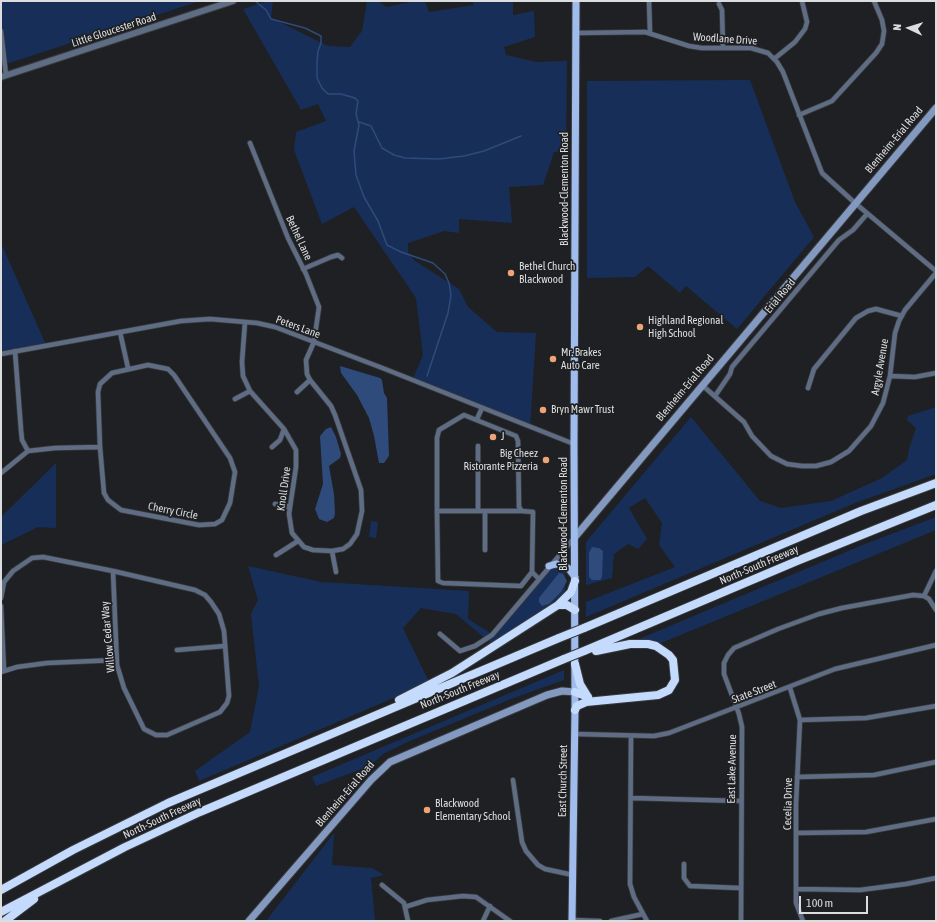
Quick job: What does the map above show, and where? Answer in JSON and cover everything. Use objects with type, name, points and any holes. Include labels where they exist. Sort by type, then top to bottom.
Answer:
[{"type":"highway","name":"North-South Freeway","points":[[1,890],[122,825],[216,782],[861,511],[936,483]]},
{"type":"highway","name":"North-South Freeway","points":[[1,912],[126,847],[200,812],[553,663],[565,661],[584,653],[796,561],[936,505]]},
{"type":"highway","points":[[326,736],[452,673],[558,605],[571,592],[575,579]]},
{"type":"highway","points":[[558,605],[567,605],[575,610]]},
{"type":"highway","points":[[575,710],[582,703],[598,700],[648,697],[664,692],[672,686],[675,680],[673,660],[663,650],[648,644],[621,645],[584,653]]},
{"type":"highway","points":[[575,664],[580,684],[588,697]]},
{"type":"highway","points":[[575,692],[598,700]]},
{"type":"highway","points":[[5,921],[56,883]]},
{"type":"main road","name":"Blackwood-Clementon Road","points":[[575,642],[574,444],[576,1]]},
{"type":"main road","name":"Blenheim-Erial Road","points":[[575,537],[936,108]]},
{"type":"main road","points":[[549,566],[556,564],[564,565],[569,569],[575,579]]},
{"type":"main road","name":"East Church Street","points":[[572,921],[575,642]]},
{"type":"main road","name":"Blenheim-Erial Road","points":[[249,921],[371,780],[390,762],[405,754],[547,695],[562,691],[575,692]]},
{"type":"street","name":"Little Gloucester Road","points":[[3,76],[233,1]]},
{"type":"street","points":[[649,1],[650,33]]},
{"type":"street","points":[[802,1],[807,22],[805,29],[794,42],[774,58],[783,72],[822,173],[867,214],[936,272]]},
{"type":"street","points":[[800,115],[832,101],[876,53],[882,44],[884,32],[882,20],[874,1]]},
{"type":"street","points":[[719,4],[722,10],[723,48]]},
{"type":"street","points":[[1,31],[3,76]]},
{"type":"street","name":"Woodlane Drive","points":[[576,33],[650,33],[689,46],[751,48],[763,51],[774,58]]},
{"type":"street","name":"Bethel Lane","points":[[250,143],[288,238],[319,307],[314,342]]},
{"type":"street","name":"Erial Road","points":[[715,396],[738,361],[839,240],[853,230],[867,214]]},
{"type":"street","points":[[303,269],[338,255],[342,258]]},
{"type":"street","name":"Argyle Avenue","points":[[702,385],[744,422],[752,436],[771,456],[787,464],[816,466],[838,458],[861,439],[871,426],[883,403],[890,376],[895,333],[902,316],[936,272]]},
{"type":"street","points":[[808,388],[814,369],[856,318],[868,310],[876,309],[902,316]]},
{"type":"street","name":"Peters Lane","points":[[1,354],[182,321],[210,319],[245,322],[275,327],[574,444]]},
{"type":"street","name":"Knoll Drive","points":[[245,322],[242,370],[250,391],[284,429],[296,450],[297,458],[289,525],[292,533],[298,541]]},
{"type":"street","points":[[120,332],[128,368]]},
{"type":"street","points":[[276,555],[298,541],[304,547],[313,550],[332,551],[350,544],[357,534],[362,511],[361,490],[353,463],[333,411],[307,374],[306,360],[314,342]]},
{"type":"street","points":[[15,351],[22,440],[28,451]]},
{"type":"street","name":"Cherry Circle","points":[[148,365],[168,369],[174,375],[230,458],[235,472],[230,503],[224,516],[215,524],[206,526],[121,510],[108,500],[104,493],[100,446],[98,392],[100,384],[112,373],[128,368],[148,365]]},
{"type":"street","points":[[890,376],[915,377],[936,373]]},
{"type":"street","points":[[297,392],[310,380]]},
{"type":"street","points":[[235,399],[250,391]]},
{"type":"street","points":[[477,419],[482,408]]},
{"type":"street","points":[[522,511],[519,507],[518,441],[516,436],[464,415],[438,433],[438,581],[443,583],[521,586],[528,592]]},
{"type":"street","points":[[272,447],[280,440],[284,429]]},
{"type":"street","points":[[1,473],[28,451],[100,446]]},
{"type":"street","points":[[478,446],[478,511]]},
{"type":"street","points":[[275,504],[290,507]]},
{"type":"street","points":[[437,510],[533,512],[532,572],[521,586]]},
{"type":"street","points":[[485,511],[485,550]]},
{"type":"street","name":"Blenheim-Erial Road","points":[[440,634],[458,650],[466,650],[492,635],[575,537]]},
{"type":"street","points":[[332,551],[336,572]]},
{"type":"street","name":"Willow Cedar Way","points":[[1,598],[4,582],[13,571],[32,558],[43,557],[113,571],[183,586],[205,595],[219,614],[224,631],[228,696],[227,703],[220,712],[167,735],[156,735],[144,729],[124,688],[116,660],[113,571]]},
{"type":"street","points":[[936,571],[924,596],[930,599],[936,610]]},
{"type":"street","points":[[532,572],[539,579]]},
{"type":"street","name":"East Lake Avenue","points":[[741,921],[740,801],[742,727],[737,708],[724,674],[724,663],[728,655],[734,648],[819,614],[842,608],[913,595],[924,596]]},
{"type":"street","points":[[1,606],[3,672],[17,667],[47,663],[116,660]]},
{"type":"street","name":"State Street","points":[[575,734],[654,736],[669,733],[790,688],[808,678],[835,669],[936,645]]},
{"type":"street","points":[[177,650],[225,646]]},
{"type":"street","name":"Cecelia Drive","points":[[790,688],[800,720],[797,777],[796,889],[798,911],[803,921]]},
{"type":"street","points":[[800,720],[866,718],[936,706]]},
{"type":"street","points":[[631,736],[630,884],[647,921]]},
{"type":"street","points":[[797,777],[874,775],[936,762]]},
{"type":"street","points":[[513,780],[522,842],[526,851],[538,865],[545,869],[573,875]]},
{"type":"street","points":[[631,798],[740,801]]},
{"type":"street","points":[[796,833],[866,832],[936,819]]},
{"type":"street","points":[[684,864],[684,878],[690,886],[740,888]]},
{"type":"street","points":[[796,889],[860,890],[906,884],[936,878]]},
{"type":"street","points":[[382,885],[404,903],[408,921]]},
{"type":"street","points":[[405,907],[432,899],[463,896],[476,897],[510,921]]},
{"type":"street","points":[[483,921],[490,906]]},
{"type":"street","points":[[611,921],[643,914]]},
{"type":"street","points":[[572,921],[600,921]]},
{"type":"shaded area","points":[[1,1],[200,1],[6,64],[1,38]]},
{"type":"shaded area","points":[[268,1],[273,1],[271,18],[328,46],[350,47],[362,31],[367,1],[378,1],[387,7],[415,1],[425,1],[429,12],[474,5],[472,1],[513,1],[513,15],[534,11],[535,37],[504,47],[506,55],[536,62],[567,61],[566,151],[554,152],[543,185],[509,187],[512,223],[459,219],[459,233],[444,231],[408,243],[408,252],[415,261],[459,289],[468,307],[497,332],[536,333],[530,427],[412,381],[423,355],[416,298],[354,207],[322,224],[294,150],[296,132],[326,121],[318,104],[301,110],[243,9]]},
{"type":"shaded area","points":[[750,80],[795,202],[814,237],[737,329],[686,286],[680,293],[648,266],[635,277],[587,278],[587,81]]},
{"type":"shaded area","points":[[1,243],[47,347],[1,354]]},
{"type":"shaded area","points":[[340,366],[380,378],[382,380],[384,393],[387,398],[389,456],[384,463],[379,463],[369,418],[357,395],[341,373]]},
{"type":"shaded area","points":[[936,407],[936,474],[855,503],[586,617],[586,602],[675,567],[659,545],[662,523],[645,498],[629,508],[647,539],[638,549],[628,544],[614,554],[612,578],[586,585],[586,542],[691,417],[760,501],[781,508],[831,501],[882,478],[907,460],[916,428],[907,420],[908,416]]},
{"type":"shaded area","points":[[331,427],[336,437],[341,454],[340,458],[329,466],[334,494],[335,513],[334,518],[327,522],[319,519],[315,509],[323,484],[320,436],[326,429]]},
{"type":"shaded area","points":[[56,463],[56,528],[38,527],[1,545],[1,517]]},
{"type":"shaded area","points":[[936,517],[936,530],[661,643],[634,641],[865,544]]},
{"type":"shaded area","points":[[371,521],[378,522],[376,538],[369,537]]},
{"type":"shaded area","points":[[592,547],[599,548],[603,551],[602,577],[600,580],[592,580],[589,577],[589,553]]},
{"type":"shaded area","points":[[565,548],[565,598],[556,600],[492,644],[456,614],[421,608],[403,628],[429,682],[431,682],[199,781],[195,771],[250,732],[259,686],[251,614],[258,600],[248,566],[321,582],[469,591],[468,619],[495,636]]},
{"type":"shaded area","points":[[559,573],[563,574],[567,581],[561,592],[549,604],[542,606],[539,602],[539,598]]},
{"type":"shaded area","points":[[564,670],[564,680],[511,699],[405,743],[383,754],[370,766],[316,786],[312,777]]},
{"type":"shaded area","points":[[334,833],[332,865],[372,868],[384,875],[371,878],[375,921],[266,921]]},
{"type":"waterway","points":[[255,1],[266,10],[271,19],[305,28],[321,36],[321,43],[318,51],[317,78],[322,88],[328,94],[341,94],[355,98],[358,101],[356,114],[359,125],[354,151],[356,175],[364,197],[378,221],[387,245],[401,252],[433,263],[445,274],[449,283],[451,295],[448,313],[427,376]]},
{"type":"waterway","points":[[359,122],[371,126],[382,148],[394,155],[405,158],[439,159],[464,156],[484,151],[521,136]]},
{"type":"place","name":"Bethel Church Blackwood","points":[[511,273]]},
{"type":"place","name":"Highland Regional High School","points":[[640,327]]},
{"type":"place","name":"Mr. Brakes Auto Care","points":[[553,359]]},
{"type":"place","name":"Bryn Mawr Trust","points":[[543,410]]},
{"type":"place","name":"J","points":[[493,437]]},
{"type":"place","name":"Big Cheez Ristorante Pizzeria","points":[[546,460]]},
{"type":"place","name":"Blackwood Elementary School","points":[[427,810]]}]
